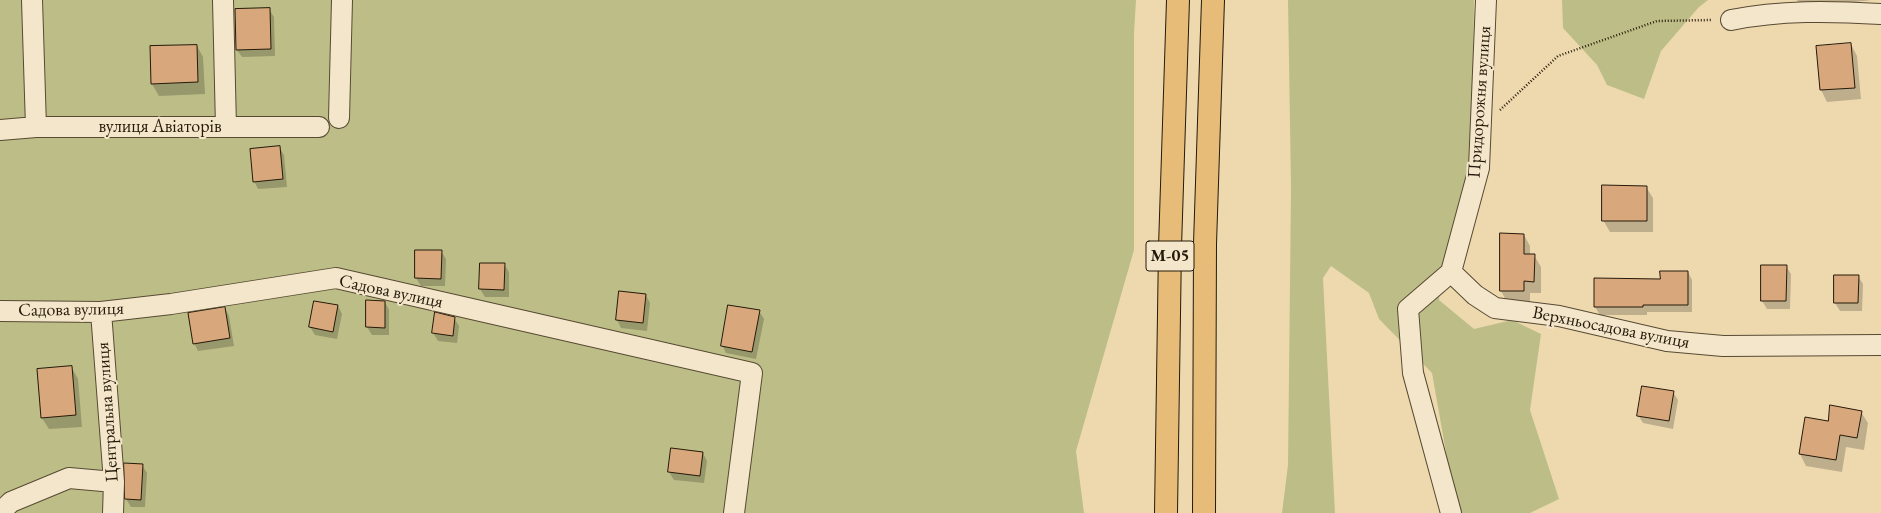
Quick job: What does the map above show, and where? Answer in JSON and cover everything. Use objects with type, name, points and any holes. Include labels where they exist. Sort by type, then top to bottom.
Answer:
[{"type":"highway","name":"М-05","points":[[1166,513],[1170,247],[1178,0]]},
{"type":"highway","name":"М-05","points":[[1204,513],[1205,244],[1213,0]]},
{"type":"street","points":[[32,0],[36,127]]},
{"type":"street","points":[[223,0],[226,127]]},
{"type":"street","points":[[339,118],[342,0]]},
{"type":"street","name":"Придорожня вулиця","points":[[1451,272],[1479,168],[1486,0]]},
{"type":"street","points":[[1731,20],[1762,14],[1817,11],[1881,14]]},
{"type":"street","name":"вулиця Авіаторів","points":[[0,130],[36,127],[319,127]]},
{"type":"street","points":[[1451,272],[1408,309],[1413,373],[1451,513]]},
{"type":"street","name":"Верхньосадова вулиця","points":[[1451,272],[1475,295],[1495,308],[1559,316],[1667,341],[1723,346],[1881,345]]},
{"type":"street","name":"Садова вулиця","points":[[0,311],[101,312],[171,304],[336,278],[752,373],[734,513]]},
{"type":"street","name":"Центральна вулиця","points":[[101,312],[114,482],[113,513]]},
{"type":"street","points":[[0,513],[11,502],[69,478],[114,482]]},
{"type":"path","points":[[1481,128],[1558,56],[1657,21],[1731,20]]},
{"type":"green space","points":[[0,0],[1136,0],[1134,33],[1134,250],[1076,451],[1084,513],[0,513]]},
{"type":"green space","points":[[1288,0],[1474,0],[1472,170],[1443,268],[1439,300],[1474,329],[1512,320],[1541,334],[1530,410],[1559,499],[1530,513],[1460,513],[1456,509],[1432,373],[1379,319],[1369,293],[1331,266],[1323,278],[1335,513],[1282,513],[1288,465],[1291,188]]},
{"type":"green space","points":[[1562,0],[1708,0],[1699,7],[1661,51],[1644,99],[1607,85],[1597,65],[1563,28]]},
{"type":"building","points":[[270,8],[271,49],[236,50],[235,9]]},
{"type":"building","points":[[1851,43],[1855,88],[1820,90],[1816,46]]},
{"type":"building","points":[[197,45],[198,82],[151,84],[150,46]]},
{"type":"building","points":[[280,146],[283,179],[253,182],[250,149]]},
{"type":"building","points":[[1602,185],[1647,186],[1647,221],[1602,221]]},
{"type":"building","points":[[1500,233],[1524,234],[1524,254],[1535,254],[1534,282],[1524,281],[1524,291],[1500,291]]},
{"type":"building","points":[[415,250],[442,250],[441,279],[415,278]]},
{"type":"building","points":[[480,263],[505,263],[504,290],[479,289]]},
{"type":"building","points":[[1761,265],[1787,265],[1786,301],[1761,301]]},
{"type":"building","points":[[1660,271],[1688,271],[1688,305],[1594,307],[1594,278],[1660,279]]},
{"type":"building","points":[[1834,275],[1859,275],[1858,303],[1834,303]]},
{"type":"building","points":[[619,291],[646,294],[643,323],[616,320]]},
{"type":"building","points":[[366,300],[385,301],[385,328],[366,327]]},
{"type":"building","points":[[314,301],[338,305],[333,332],[309,327]]},
{"type":"building","points":[[728,305],[760,310],[752,352],[721,346]]},
{"type":"building","points":[[225,307],[230,338],[193,344],[188,313]]},
{"type":"building","points":[[435,312],[455,317],[453,336],[432,333]]},
{"type":"building","points":[[72,366],[76,415],[41,418],[37,369]]},
{"type":"building","points":[[1642,386],[1674,391],[1669,421],[1637,416]]},
{"type":"building","points":[[1830,405],[1862,411],[1857,438],[1840,435],[1836,460],[1799,454],[1805,417],[1828,421]]},
{"type":"building","points":[[671,448],[703,452],[700,476],[668,472]]},
{"type":"building","points":[[124,463],[143,464],[141,500],[125,499]]}]
